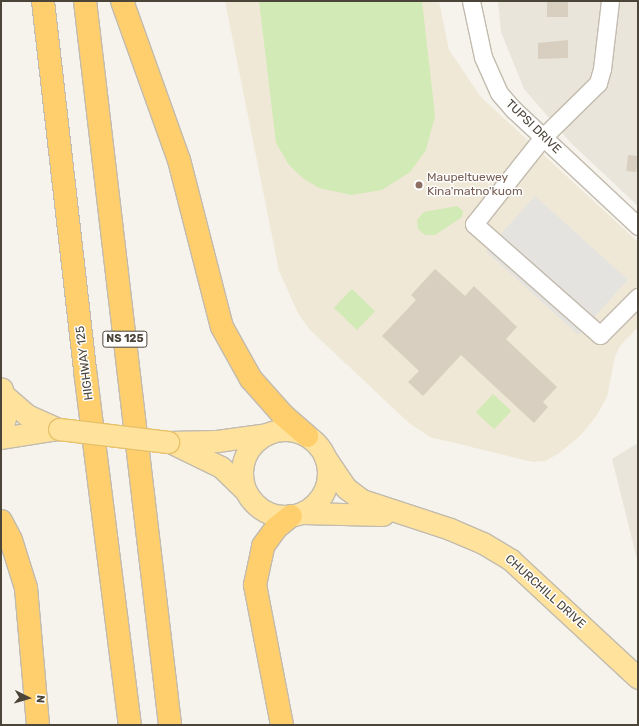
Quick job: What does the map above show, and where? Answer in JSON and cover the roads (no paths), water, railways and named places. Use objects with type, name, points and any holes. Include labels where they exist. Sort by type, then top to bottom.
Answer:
[{"type":"highway","name":"HIGHWAY 125","points":[[43,1],[85,370],[130,725]]},
{"type":"highway","name":"NS 125","points":[[86,1],[170,725]]},
{"type":"highway","points":[[122,1],[179,160],[222,327],[251,379],[284,415],[307,436]]},
{"type":"highway","points":[[282,725],[255,585],[263,546],[276,528],[297,514]]},
{"type":"highway","points":[[1,521],[11,540],[26,588],[38,725]]},
{"type":"main road","points":[[3,392],[27,415],[58,429]]},
{"type":"main road","points":[[1,433],[7,411],[3,392]]},
{"type":"main road","points":[[1,438],[58,429],[168,442],[217,441],[287,430],[307,436],[318,445],[325,457],[328,471],[325,487],[313,506],[297,514],[268,513],[254,504],[245,490],[217,464],[168,442]]},
{"type":"main road","points":[[245,490],[242,479],[242,465],[247,451],[256,441],[267,433]]},
{"type":"main road","name":"CHURCHILL DRIVE","points":[[325,457],[342,484],[354,495],[368,503],[474,538],[511,560],[638,678]]},
{"type":"main road","name":"CHURCHILL DRIVE","points":[[297,514],[415,518]]},
{"type":"street","name":"TUPSI DRIVE","points":[[471,1],[484,57],[493,82],[514,110],[638,226]]},
{"type":"street","points":[[610,1],[602,69],[598,83],[543,137],[474,224],[600,335],[638,297]]},
{"type":"place","name":"Maupeltuewey Kina'matno'kuom","points":[[419,185]]}]
